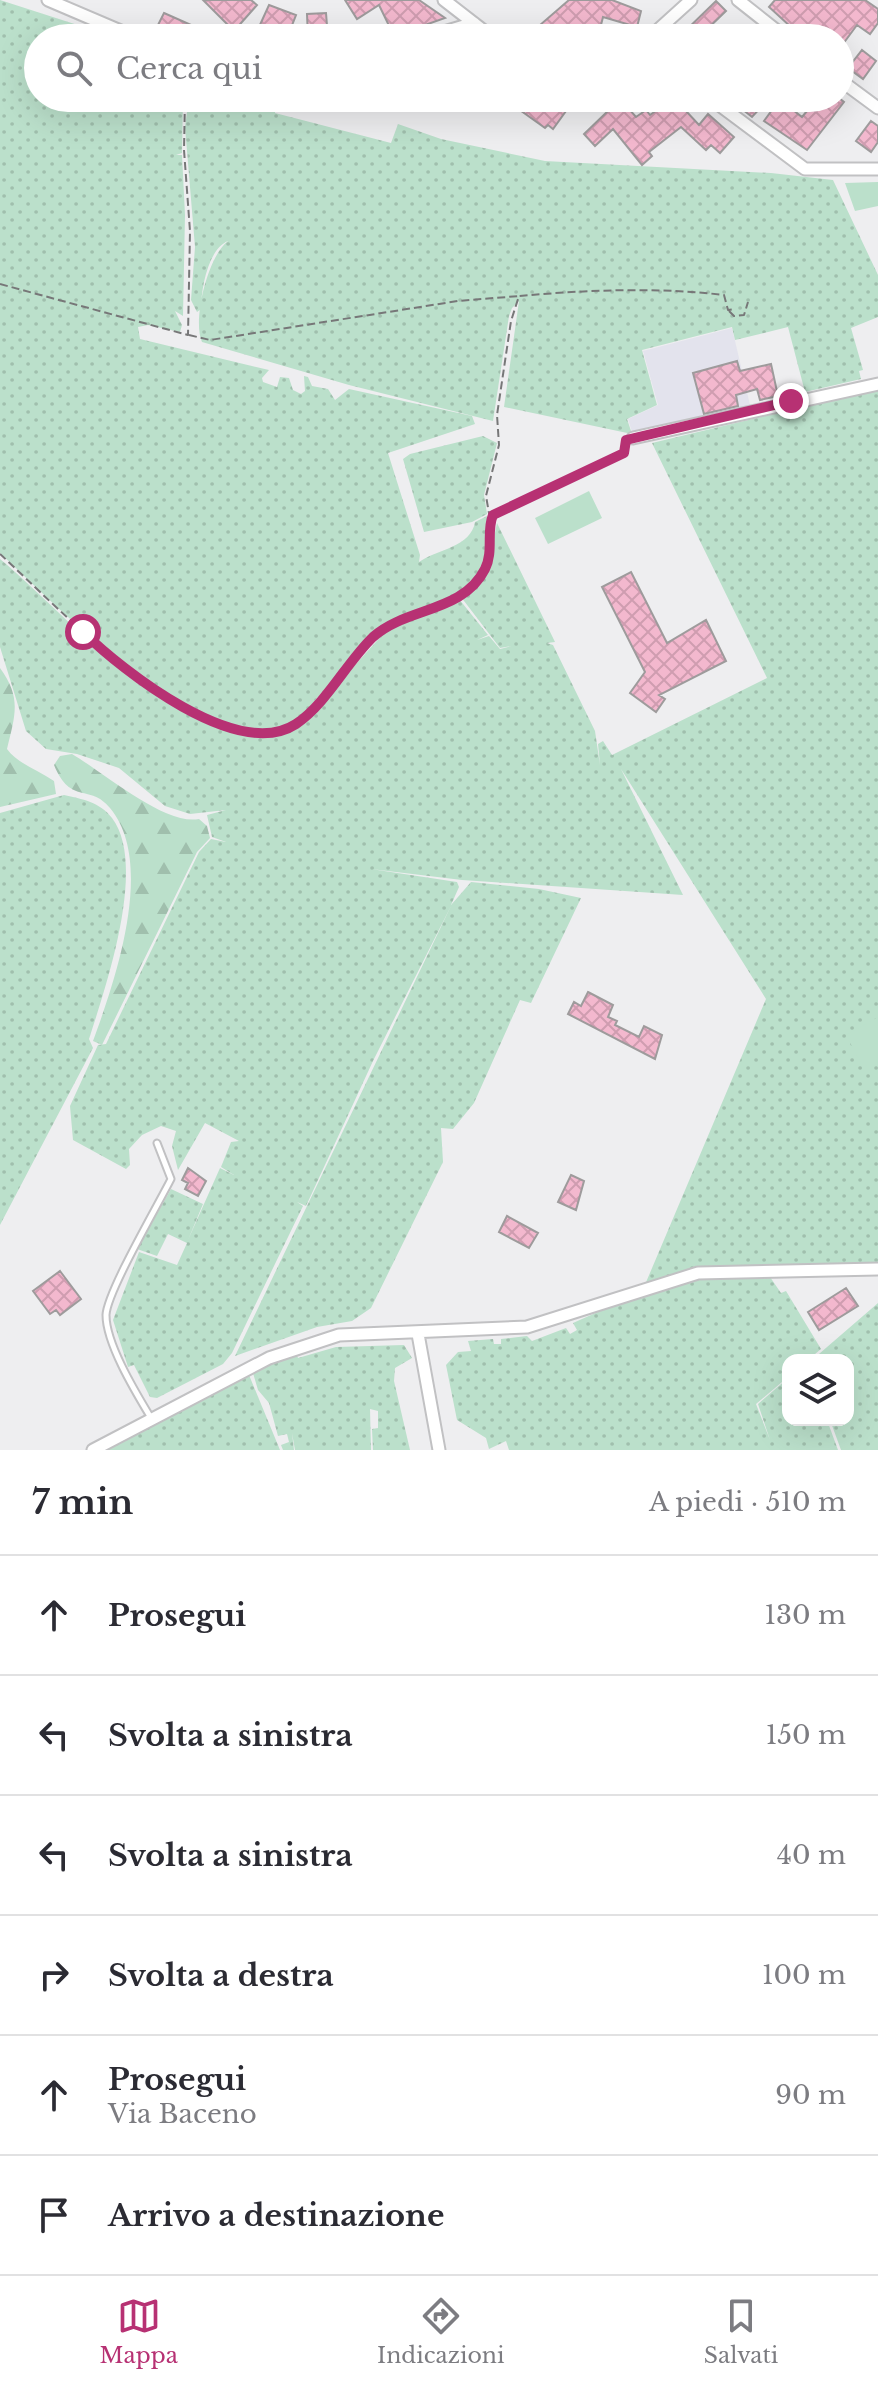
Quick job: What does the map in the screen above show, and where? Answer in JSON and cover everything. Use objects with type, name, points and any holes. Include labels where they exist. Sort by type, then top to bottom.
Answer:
[{"type":"street","points":[[48,0],[70,4],[109,24]]},
{"type":"street","points":[[444,0],[474,23]]},
{"type":"street","points":[[664,24],[691,0]]},
{"type":"street","points":[[738,0],[768,24]]},
{"type":"street","points":[[854,90],[878,108]]},
{"type":"street","points":[[729,112],[800,166],[819,171],[878,169]]},
{"type":"street","points":[[633,438],[878,384]]},
{"type":"street","points":[[93,1450],[300,1345],[353,1333],[418,1334],[539,1324],[659,1282],[698,1273],[878,1269]]},
{"type":"street","points":[[418,1334],[439,1450]]},
{"type":"lane","points":[[151,1419],[112,1339],[106,1315],[113,1293],[171,1179],[157,1143]]},
{"type":"path","points":[[185,112],[184,150],[190,231],[188,335]]},
{"type":"path","points":[[0,284],[210,340],[458,301],[519,296],[629,291],[710,293],[724,295],[728,310],[734,316],[744,315],[748,302]]},
{"type":"path","points":[[0,554],[100,649],[178,706],[232,727],[277,730],[304,717],[374,636],[394,623],[451,601],[478,579],[490,556],[486,496],[499,445],[497,415],[511,321],[519,296]]},
{"type":"path","points":[[728,310],[735,309]]},
{"type":"path","points":[[490,520],[493,515],[624,453],[626,440],[633,438]]},
{"type":"path","points":[[598,457],[602,465]]},
{"type":"shaded area","points":[[732,328],[750,405],[633,435],[628,419],[658,405],[643,351]]},
{"type":"green space","points":[[0,0],[75,24],[24,24],[24,112],[183,112],[182,153],[176,155],[182,155],[185,215],[183,316],[175,311],[182,325],[180,332],[148,325],[138,327],[140,339],[269,370],[262,378],[263,382],[277,387],[280,377],[289,378],[293,390],[301,394],[305,391],[304,376],[308,377],[312,386],[328,389],[335,400],[349,389],[472,416],[475,424],[388,453],[420,555],[419,562],[461,542],[475,522],[487,516],[489,539],[487,558],[468,584],[377,634],[293,723],[259,730],[220,722],[178,702],[95,641],[0,553]]},
{"type":"green space","points":[[187,112],[275,112],[391,143],[398,124],[441,139],[545,161],[771,173],[833,180],[878,275],[878,317],[851,328],[863,370],[859,371],[861,379],[805,392],[788,327],[735,340],[732,327],[642,350],[657,405],[627,419],[632,434],[504,407],[519,301],[509,316],[493,421],[349,385],[202,342],[200,310],[197,312],[191,300],[195,247],[185,127]],"holes":[[[228,241],[214,260],[201,300],[204,281],[215,252]]]},
{"type":"green space","points":[[878,182],[878,206],[855,211],[845,183]]},
{"type":"green space","points":[[878,389],[878,1265],[819,1264],[760,1268],[644,1287],[766,999],[621,769],[683,895],[462,880],[371,869],[457,882],[459,887],[451,905],[471,882],[539,889],[581,898],[531,1003],[520,1000],[474,1103],[453,1129],[441,1128],[443,1162],[371,1308],[352,1321],[317,1327],[235,1356],[451,906],[373,1061],[306,1206],[297,1202],[303,1206],[232,1353],[223,1364],[157,1398],[150,1397],[134,1365],[128,1367],[113,1320],[139,1252],[177,1265],[187,1243],[168,1234],[157,1256],[137,1249],[171,1189],[203,1204],[188,1240],[220,1168],[234,1175],[221,1167],[231,1142],[239,1141],[205,1123],[178,1170],[172,1146],[176,1131],[161,1126],[142,1135],[129,1149],[130,1165],[126,1169],[73,1140],[70,1106],[98,1045],[106,1044],[199,852],[211,839],[226,842],[212,837],[207,815],[226,810],[190,814],[165,806],[119,768],[77,754],[46,749],[26,731],[0,647],[0,559],[100,650],[185,713],[227,731],[268,735],[304,721],[385,632],[459,599],[488,635],[477,640],[489,636],[500,649],[512,646],[500,648],[461,597],[487,572],[497,523],[555,642],[547,643],[553,645],[595,731],[600,765],[598,744],[603,741],[612,755],[767,678],[652,443]]},
{"type":"green space","points":[[483,436],[497,443],[484,495],[487,514],[472,522],[424,532],[403,459],[410,454]]},
{"type":"green space","points":[[589,491],[602,518],[548,544],[535,518]]},
{"type":"green space","points":[[0,668],[12,689],[15,707],[7,749],[22,763],[54,781],[56,794],[0,807]]},
{"type":"green space","points":[[72,754],[152,806],[185,819],[199,819],[207,826],[210,838],[197,852],[102,1045],[93,1041],[127,923],[131,890],[130,859],[123,831],[110,808],[95,796],[67,786],[60,778],[54,765],[60,756]]},
{"type":"green space","points":[[64,795],[96,805],[112,818],[122,839],[126,865],[125,895],[113,959],[89,1039],[93,1048],[0,1225],[0,813]]},
{"type":"green space","points":[[878,1017],[878,1058],[863,1067],[846,1035]]},
{"type":"green space","points":[[705,1277],[770,1277],[781,1293],[786,1291],[821,1349],[815,1354],[782,1354],[782,1382],[756,1404],[770,1440],[758,1404],[782,1383],[782,1426],[829,1426],[838,1450],[509,1450],[506,1441],[489,1449],[486,1438],[457,1420],[446,1365],[458,1352],[471,1351],[468,1341],[493,1339],[494,1344],[501,1344],[501,1339],[527,1336],[532,1341],[566,1328],[570,1334],[577,1330],[573,1323],[618,1303]]},
{"type":"green space","points":[[878,1303],[878,1450],[841,1450],[832,1426],[854,1426],[854,1354],[819,1354]]},
{"type":"green space","points":[[404,1345],[412,1358],[395,1368],[394,1381],[410,1450],[373,1450],[372,1429],[378,1428],[378,1411],[370,1409],[371,1450],[295,1450],[292,1433],[294,1450],[283,1450],[281,1445],[289,1442],[287,1434],[278,1436],[269,1403],[258,1390],[253,1373],[296,1353],[298,1358],[336,1347]]},
{"type":"green space","points":[[249,1375],[280,1450],[105,1450]]},
{"type":"building","points":[[203,0],[251,0],[257,5],[240,24],[227,24]]},
{"type":"building","points":[[345,0],[419,0],[445,18],[428,24],[388,24],[379,5],[357,19]]},
{"type":"building","points":[[569,0],[612,0],[641,11],[638,24],[603,17],[601,24],[541,24]]},
{"type":"building","points":[[775,0],[865,0],[878,9],[878,23],[870,34],[857,25],[854,29],[854,24],[788,24],[769,7]]},
{"type":"building","points":[[716,1],[726,11],[713,24],[692,24]]},
{"type":"building","points":[[269,5],[296,15],[292,24],[260,24]]},
{"type":"building","points":[[164,13],[189,24],[158,24]]},
{"type":"building","points":[[326,13],[327,24],[307,24],[307,14]]},
{"type":"building","points":[[862,50],[876,61],[863,79],[854,72],[854,60]]},
{"type":"building","points":[[523,112],[565,112],[553,129],[548,125],[545,128]]},
{"type":"building","points":[[607,112],[632,112],[636,117],[643,112],[650,115],[654,112],[687,112],[699,125],[708,114],[734,137],[720,153],[711,145],[706,150],[681,127],[649,152],[652,156],[642,165],[613,129],[595,146],[584,134]]},
{"type":"building","points":[[771,112],[796,112],[802,117],[806,112],[836,112],[807,150],[764,121]]},
{"type":"building","points":[[871,121],[878,126],[878,142],[871,152],[856,141]]},
{"type":"building","points":[[737,361],[740,371],[771,364],[778,396],[760,400],[757,389],[736,395],[738,406],[704,414],[693,373]]},
{"type":"building","points":[[631,572],[667,643],[706,620],[726,661],[659,695],[665,699],[656,712],[630,693],[645,672],[602,587]]},
{"type":"building","points":[[588,992],[613,1005],[608,1017],[617,1021],[615,1025],[639,1037],[644,1026],[662,1035],[655,1059],[568,1014],[574,1002],[581,1006]]},
{"type":"building","points":[[188,1168],[206,1181],[198,1196],[185,1189],[188,1183],[182,1180]]},
{"type":"building","points":[[571,1175],[584,1181],[576,1210],[558,1202]]},
{"type":"building","points":[[507,1216],[538,1233],[529,1248],[499,1232]]},
{"type":"building","points":[[60,1271],[81,1299],[60,1315],[56,1310],[50,1314],[33,1291]]},
{"type":"building","points":[[846,1288],[858,1306],[819,1330],[808,1312]]},
{"type":"route","points":[[83,632],[100,649],[178,706],[211,722],[242,730],[283,729],[304,717],[374,636],[394,623],[420,616],[451,601],[478,579],[490,556],[490,520],[493,515],[624,453],[626,440],[641,439],[791,401]]}]
